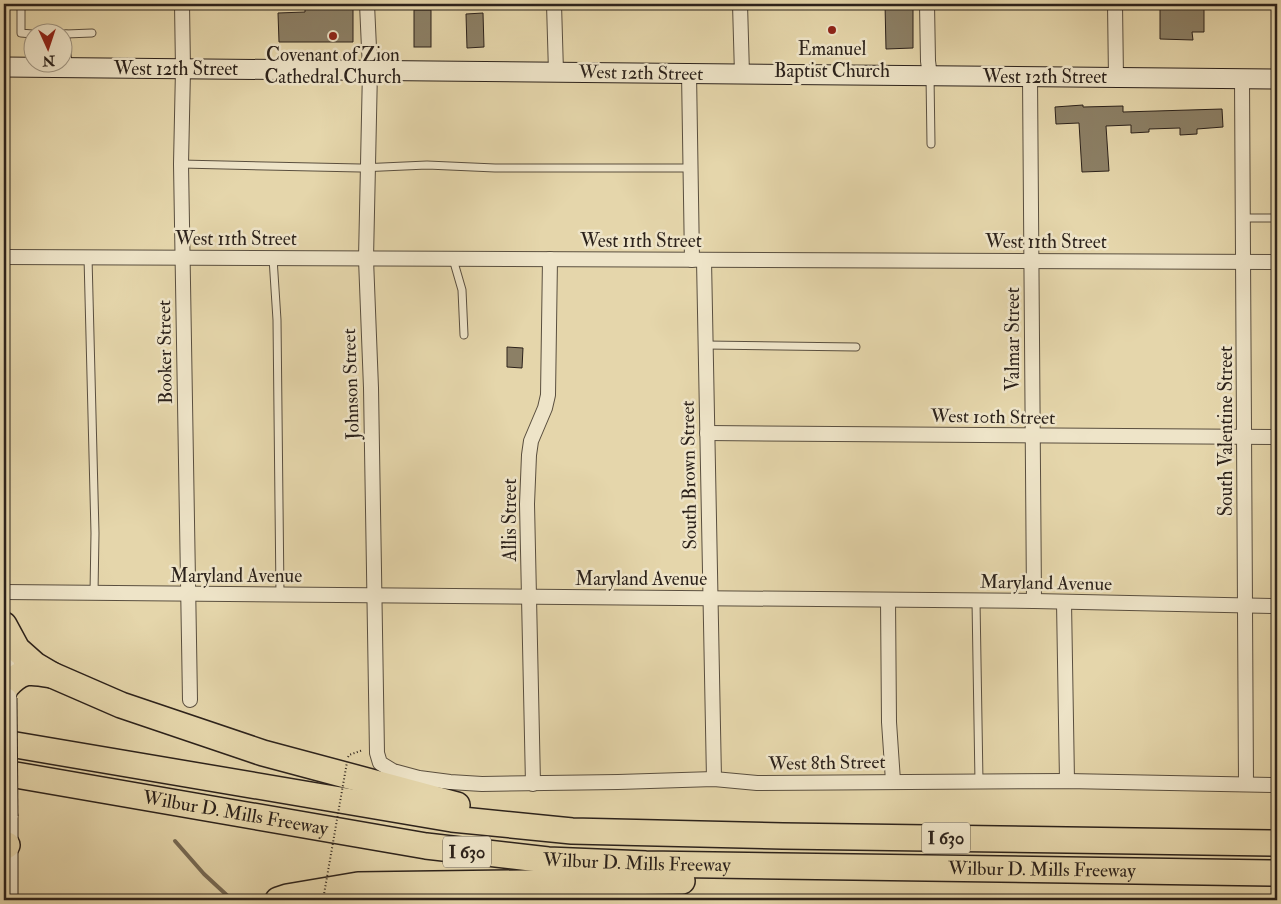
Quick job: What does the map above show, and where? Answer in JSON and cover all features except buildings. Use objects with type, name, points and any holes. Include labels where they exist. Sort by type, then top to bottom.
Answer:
[{"type":"highway","points":[[4,626],[22,655],[52,675],[121,705],[263,753],[452,804],[615,833]]},
{"type":"highway","points":[[6,690],[15,677],[24,672],[52,675]]},
{"type":"highway","name":"Wilbur D. Mills Freeway","points":[[4,743],[452,819],[554,830],[615,833],[1277,843]]},
{"type":"highway","name":"Wilbur D. Mills Freeway","points":[[4,773],[330,831],[487,854],[579,862],[1277,873]]},
{"type":"highway","points":[[1091,840],[1277,833]]},
{"type":"highway","points":[[278,900],[358,885],[744,880],[936,869]]},
{"type":"highway","points":[[1200,872],[1277,881]]},
{"type":"main road","name":"West 12th Street","points":[[4,67],[22,67]]},
{"type":"main road","name":"West 12th Street","points":[[72,68],[1277,79]]},
{"type":"main road","points":[[4,637],[8,900]]},
{"type":"street","name":"Booker Street","points":[[182,4],[181,164],[190,700]]},
{"type":"street","name":"Johnson Street","points":[[367,4],[370,70],[366,258],[371,388],[376,744],[377,757],[380,763]]},
{"type":"street","points":[[554,4],[556,72]]},
{"type":"street","points":[[740,4],[742,74]]},
{"type":"street","points":[[927,4],[930,76]]},
{"type":"street","points":[[1115,4],[1116,78]]},
{"type":"street","name":"South Brown Street","points":[[689,73],[691,168],[706,345],[714,779]]},
{"type":"street","name":"Valmar Street","points":[[1030,77],[1034,601]]},
{"type":"street","name":"South Valentine Street","points":[[1242,79],[1246,784]]},
{"type":"street","name":"West 11th Street","points":[[4,257],[1277,262]]},
{"type":"street","name":"Allis Street","points":[[533,784],[527,504],[531,441],[545,408],[548,395],[550,259]]},
{"type":"street","name":"West 10th Street","points":[[708,433],[1277,437]]},
{"type":"street","name":"Maryland Avenue","points":[[4,592],[1034,601],[1277,606]]},
{"type":"street","points":[[888,600],[889,722],[892,782]]},
{"type":"street","points":[[1064,602],[1068,781]]},
{"type":"street","name":"West 8th Street","points":[[380,763],[393,771],[419,778],[482,784],[714,779],[757,783],[1068,781],[1277,785]]},
{"type":"lane","points":[[21,4],[22,33]]},
{"type":"lane","points":[[72,34],[92,33]]},
{"type":"lane","points":[[930,76],[931,144]]},
{"type":"lane","points":[[181,164],[367,167],[427,165],[495,168],[691,168]]},
{"type":"lane","points":[[1244,218],[1277,218]]},
{"type":"lane","points":[[88,257],[95,533],[94,593]]},
{"type":"lane","points":[[273,258],[277,320],[280,595]]},
{"type":"lane","points":[[452,259],[462,290],[464,335]]},
{"type":"lane","points":[[706,345],[856,347]]},
{"type":"lane","points":[[976,601],[979,783]]},
{"type":"lane","points":[[927,900],[971,900]]},
{"type":"path","points":[[323,900],[349,755],[376,744]]},
{"type":"waterway","points":[[175,841],[204,874],[231,899]]},
{"type":"place","name":"Emanuel Baptist Church","points":[[832,30]]},
{"type":"place","name":"Covenant of Zion Cathedral Church","points":[[333,36]]}]
